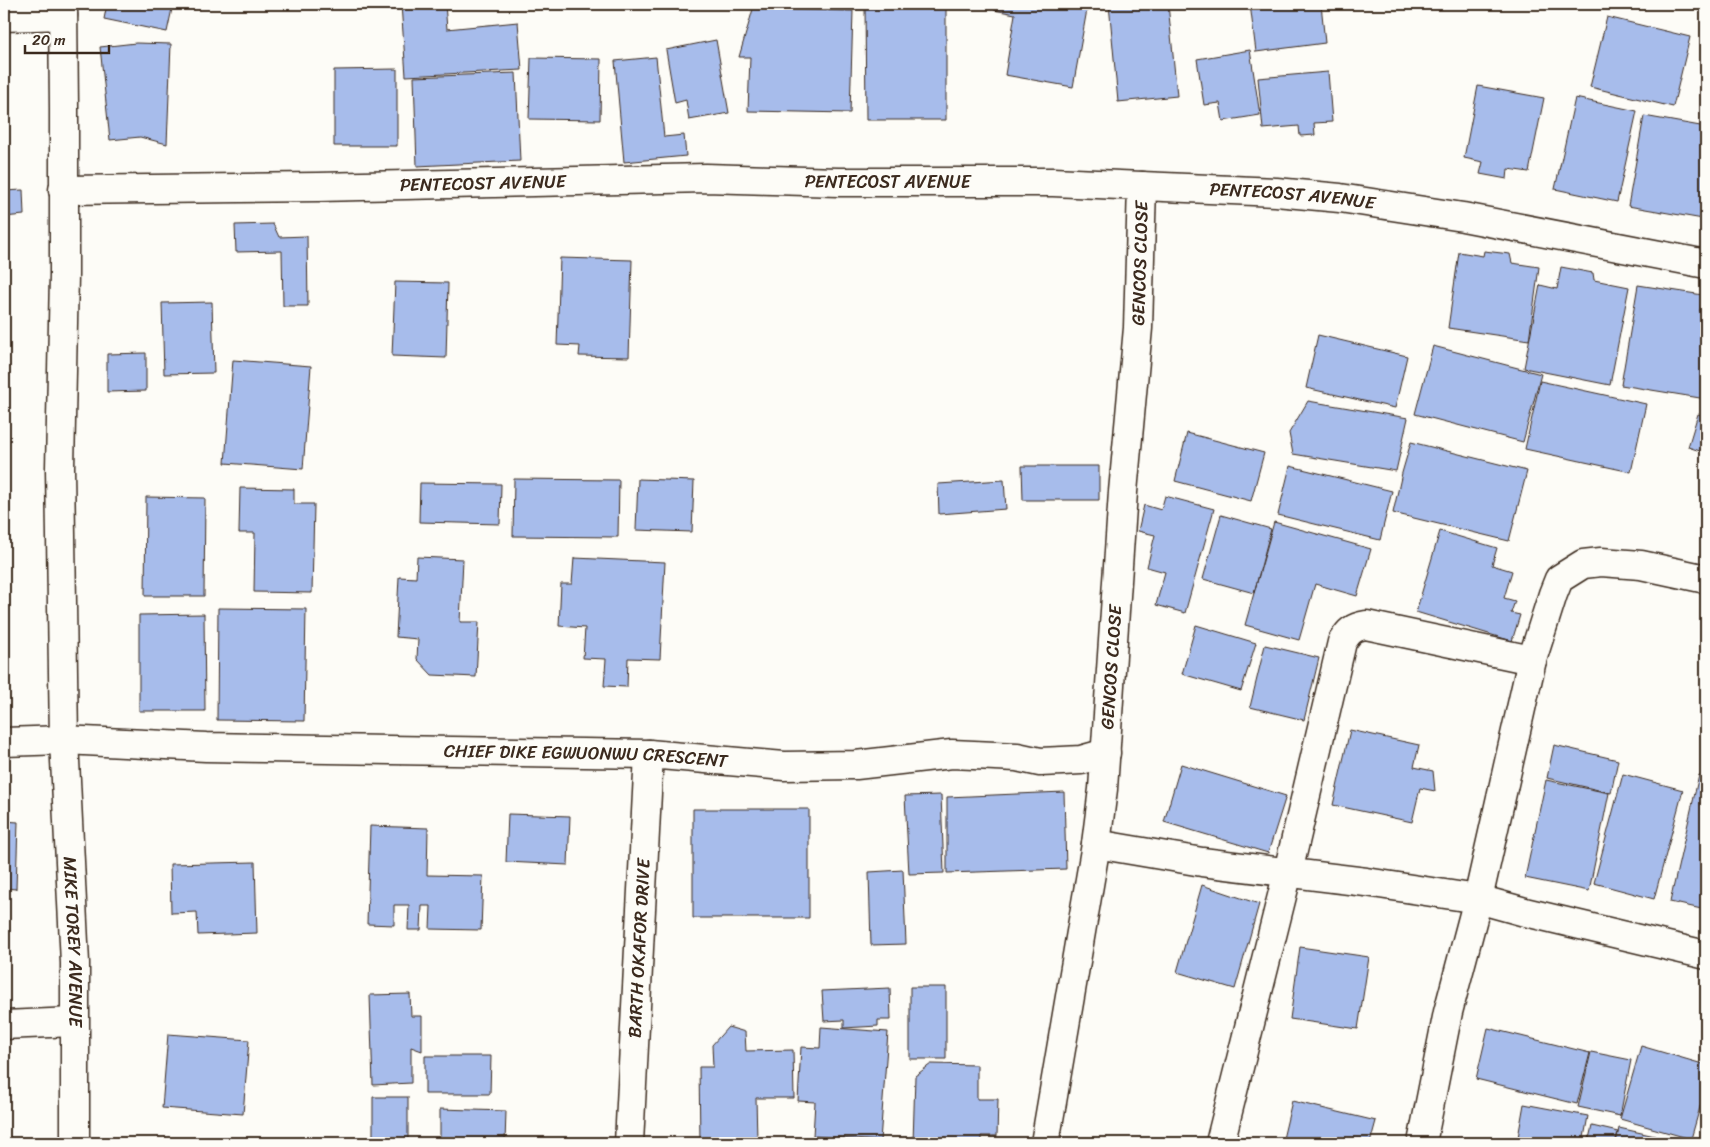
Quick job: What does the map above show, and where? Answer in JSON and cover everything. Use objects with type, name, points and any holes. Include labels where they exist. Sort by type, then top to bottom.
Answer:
[{"type":"street","points":[[4,17],[63,9]]},
{"type":"street","name":"MIKE TOREY AVENUE","points":[[63,9],[64,275],[60,468],[64,740],[75,963],[75,1143]]},
{"type":"street","name":"PENTECOST AVENUE","points":[[63,190],[318,187],[706,178],[838,182],[1053,182],[1276,192],[1340,198],[1463,217],[1706,264]]},
{"type":"street","name":"GENCOS CLOSE","points":[[1045,1143],[1096,844],[1106,753],[1123,492],[1138,328],[1142,186]]},
{"type":"street","points":[[1422,1143],[1448,1012],[1478,899],[1532,660],[1559,580],[1583,564],[1601,562],[1641,565],[1706,579]]},
{"type":"street","points":[[1220,1143],[1288,872],[1342,642],[1349,631],[1355,627],[1366,625],[1532,660]]},
{"type":"street","name":"CHIEF DIKE EGWUONWU CRESCENT","points":[[4,742],[64,740],[206,747],[649,754],[784,766],[856,765],[952,754],[1017,757],[1040,762],[1081,760],[1106,753]]},
{"type":"street","name":"BARTH OKAFOR DRIVE","points":[[629,1143],[649,754]]},
{"type":"street","points":[[1096,844],[1202,862],[1288,872],[1478,899],[1525,912],[1706,954]]},
{"type":"street","points":[[4,1025],[74,1022]]},
{"type":"building","points":[[107,4],[173,4],[167,32],[104,19]]},
{"type":"building","points":[[401,4],[445,4],[447,29],[518,22],[522,70],[406,76]]},
{"type":"building","points":[[865,4],[946,4],[946,120],[866,120]]},
{"type":"building","points":[[995,4],[1088,4],[1073,87],[1005,75],[1015,14],[994,10]]},
{"type":"building","points":[[1109,4],[1168,4],[1177,96],[1118,102]]},
{"type":"building","points":[[1250,4],[1321,4],[1325,43],[1256,52]]},
{"type":"building","points":[[753,9],[853,11],[850,113],[748,111],[750,57],[739,57]]},
{"type":"building","points":[[1607,17],[1690,37],[1673,107],[1590,87]]},
{"type":"building","points":[[716,40],[729,113],[689,120],[686,100],[675,103],[666,50]]},
{"type":"building","points":[[136,43],[171,44],[167,144],[140,137],[110,140],[100,47]]},
{"type":"building","points":[[1250,50],[1260,115],[1223,121],[1220,103],[1204,105],[1197,59]]},
{"type":"building","points":[[656,57],[664,137],[684,135],[686,156],[624,162],[615,61]]},
{"type":"building","points":[[531,58],[601,59],[600,120],[529,119]]},
{"type":"building","points":[[397,69],[397,146],[334,146],[334,70]]},
{"type":"building","points":[[1328,72],[1332,122],[1314,123],[1315,135],[1300,136],[1299,126],[1263,129],[1258,78]]},
{"type":"building","points":[[516,73],[520,161],[417,166],[414,77]]},
{"type":"building","points":[[1478,86],[1544,98],[1529,172],[1508,169],[1507,179],[1480,174],[1483,162],[1464,158]]},
{"type":"building","points":[[1575,98],[1637,111],[1617,202],[1555,189]]},
{"type":"building","points":[[1644,116],[1706,127],[1706,200],[1703,219],[1628,206]]},
{"type":"building","points":[[23,190],[24,215],[4,217],[4,191]]},
{"type":"building","points":[[273,224],[279,237],[307,236],[308,306],[283,306],[282,251],[236,252],[235,225]]},
{"type":"building","points":[[1484,251],[1510,254],[1512,263],[1539,267],[1529,340],[1448,328],[1459,252],[1483,256]]},
{"type":"building","points":[[560,258],[632,260],[629,357],[579,356],[580,346],[557,345]]},
{"type":"building","points":[[1561,267],[1593,273],[1594,280],[1629,287],[1610,385],[1524,368],[1540,285],[1557,289]]},
{"type":"building","points":[[395,282],[448,283],[446,358],[392,356]]},
{"type":"building","points":[[1638,285],[1703,295],[1700,311],[1706,312],[1706,399],[1621,385]]},
{"type":"building","points":[[212,302],[214,373],[164,374],[162,303]]},
{"type":"building","points":[[1318,335],[1407,356],[1395,408],[1306,388]]},
{"type":"building","points":[[1433,346],[1541,374],[1523,442],[1415,414]]},
{"type":"building","points":[[146,353],[146,391],[107,392],[107,354]]},
{"type":"building","points":[[233,360],[311,366],[303,469],[225,463]]},
{"type":"building","points":[[1540,381],[1646,404],[1631,472],[1525,449]]},
{"type":"building","points":[[1308,401],[1408,418],[1396,471],[1293,454],[1289,433]]},
{"type":"building","points":[[1698,414],[1706,416],[1706,453],[1688,447]]},
{"type":"building","points":[[1187,433],[1264,453],[1251,501],[1175,481]]},
{"type":"building","points":[[1411,442],[1527,471],[1509,541],[1393,513]]},
{"type":"building","points":[[1022,466],[1099,466],[1099,500],[1023,500]]},
{"type":"building","points":[[1290,466],[1392,491],[1380,540],[1278,515]]},
{"type":"building","points":[[514,479],[619,480],[618,537],[513,536]]},
{"type":"building","points":[[638,479],[694,481],[692,532],[636,530]]},
{"type":"building","points":[[1004,480],[1006,509],[939,514],[938,484]]},
{"type":"building","points":[[420,483],[501,484],[500,524],[419,522]]},
{"type":"building","points":[[240,488],[294,489],[294,504],[314,504],[312,593],[254,592],[255,533],[239,533]]},
{"type":"building","points":[[1165,496],[1214,509],[1185,613],[1156,605],[1165,572],[1147,567],[1155,535],[1138,531],[1144,505],[1161,510]]},
{"type":"building","points":[[146,497],[205,498],[204,596],[145,596]]},
{"type":"building","points":[[1221,515],[1271,529],[1254,593],[1203,579]]},
{"type":"building","points":[[1274,522],[1371,549],[1357,596],[1315,584],[1299,640],[1245,625]]},
{"type":"building","points":[[1440,531],[1497,548],[1492,565],[1512,571],[1504,598],[1515,601],[1511,613],[1520,615],[1512,641],[1416,612]]},
{"type":"building","points":[[417,557],[463,559],[460,622],[479,622],[476,677],[432,675],[417,659],[418,639],[396,637],[399,577],[416,578]]},
{"type":"building","points":[[574,558],[665,562],[660,659],[628,658],[627,687],[604,686],[606,659],[583,658],[585,628],[559,626],[561,584],[572,584]]},
{"type":"building","points":[[218,608],[306,609],[304,721],[217,720]]},
{"type":"building","points":[[204,614],[205,711],[139,711],[139,615]]},
{"type":"building","points":[[1196,625],[1256,643],[1241,691],[1182,674]]},
{"type":"building","points":[[1265,645],[1319,658],[1304,720],[1250,707]]},
{"type":"building","points":[[1350,730],[1419,745],[1414,767],[1433,771],[1435,791],[1420,788],[1412,822],[1333,805]]},
{"type":"building","points":[[1554,745],[1618,760],[1611,793],[1547,778]]},
{"type":"building","points":[[1181,764],[1286,796],[1268,853],[1164,822]]},
{"type":"building","points":[[1623,774],[1683,790],[1654,899],[1594,883]]},
{"type":"building","points":[[1699,775],[1706,776],[1706,910],[1670,902]]},
{"type":"building","points":[[1546,780],[1609,793],[1589,891],[1525,878]]},
{"type":"building","points":[[1064,792],[1066,869],[947,873],[947,797]]},
{"type":"building","points":[[941,795],[944,873],[909,874],[905,796]]},
{"type":"building","points":[[693,809],[809,809],[809,918],[693,918]]},
{"type":"building","points":[[508,814],[570,816],[568,865],[506,862]]},
{"type":"building","points":[[4,821],[18,822],[16,889],[4,888]]},
{"type":"building","points":[[370,826],[428,828],[427,875],[483,876],[481,930],[430,929],[431,906],[422,906],[421,930],[408,930],[409,905],[394,905],[394,925],[367,924]]},
{"type":"building","points":[[255,862],[257,933],[198,935],[197,912],[171,913],[170,864]]},
{"type":"building","points":[[903,870],[906,944],[871,945],[869,872]]},
{"type":"building","points":[[1202,885],[1259,904],[1235,989],[1177,972]]},
{"type":"building","points":[[4,920],[5,989],[4,989]]},
{"type":"building","points":[[1300,947],[1369,957],[1358,1029],[1290,1019]]},
{"type":"building","points":[[910,987],[946,987],[946,1059],[910,1059]]},
{"type":"building","points":[[890,988],[891,1020],[878,1020],[878,1026],[844,1028],[844,1020],[824,1021],[822,991]]},
{"type":"building","points":[[410,994],[411,1016],[422,1016],[422,1051],[411,1047],[411,1083],[373,1085],[370,995]]},
{"type":"building","points":[[728,1027],[745,1032],[746,1051],[793,1050],[794,1098],[756,1098],[757,1140],[700,1142],[699,1067],[713,1067],[712,1045]]},
{"type":"building","points":[[821,1027],[888,1032],[880,1141],[813,1136],[815,1102],[798,1101],[801,1047],[820,1048]]},
{"type":"building","points":[[1488,1028],[1590,1053],[1577,1104],[1476,1079]]},
{"type":"building","points":[[168,1034],[249,1040],[243,1114],[162,1108]]},
{"type":"building","points":[[1641,1046],[1706,1065],[1706,1086],[1691,1139],[1620,1119]]},
{"type":"building","points":[[1591,1052],[1631,1060],[1620,1116],[1578,1107]]},
{"type":"building","points":[[425,1056],[491,1056],[490,1094],[425,1094]]},
{"type":"building","points":[[931,1064],[977,1065],[977,1099],[998,1099],[997,1136],[981,1136],[981,1143],[913,1143],[915,1076]]},
{"type":"building","points":[[373,1097],[408,1097],[408,1143],[373,1143]]},
{"type":"building","points":[[1292,1101],[1376,1121],[1370,1143],[1282,1143]]},
{"type":"building","points":[[1524,1104],[1588,1116],[1583,1143],[1517,1143]]},
{"type":"building","points":[[440,1109],[506,1111],[505,1143],[440,1143]]},
{"type":"building","points":[[1592,1126],[1618,1132],[1615,1143],[1588,1143]]},
{"type":"building","points":[[1619,1128],[1655,1136],[1654,1143],[1616,1143]]}]
